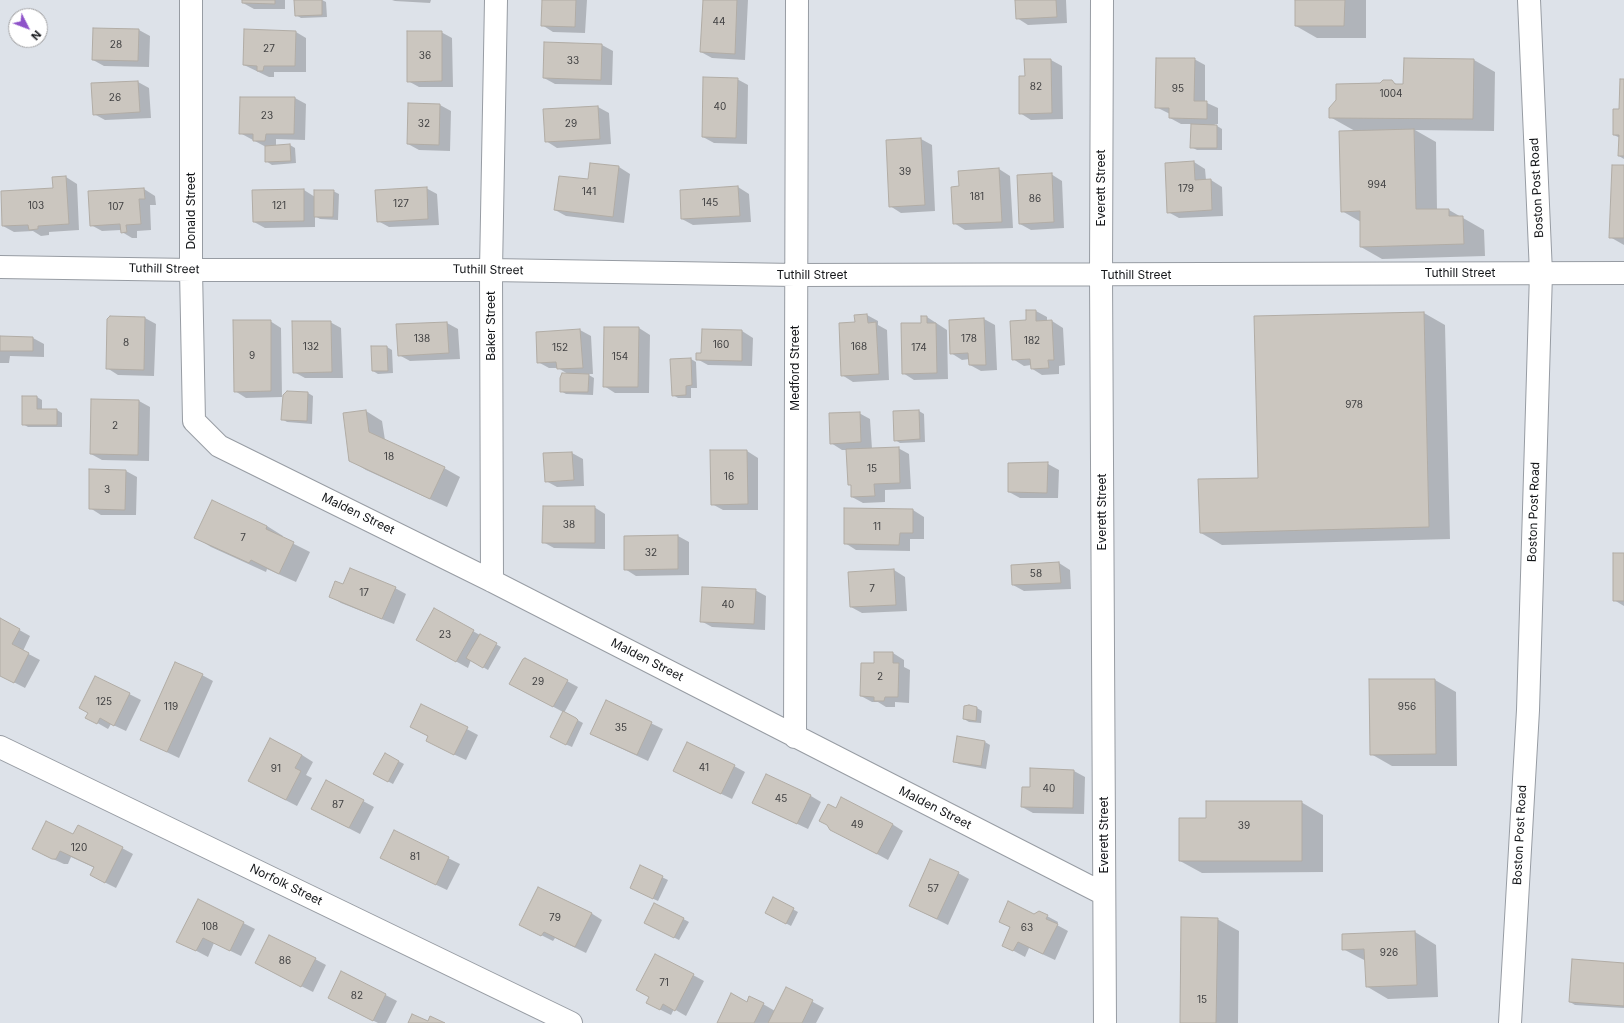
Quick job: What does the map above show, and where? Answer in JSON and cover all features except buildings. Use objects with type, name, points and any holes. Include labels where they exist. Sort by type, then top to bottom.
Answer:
[{"type":"street","name":"Donald Street","points":[[191,0],[191,270],[194,421]]},
{"type":"street","name":"Baker Street","points":[[492,581],[491,270],[496,0]]},
{"type":"street","name":"Medford Street","points":[[795,737],[795,275],[797,0]]},
{"type":"street","name":"Everett Street","points":[[1102,0],[1101,275],[1105,1023]]},
{"type":"street","name":"Boston Post Road","points":[[1510,1023],[1528,710],[1541,272],[1529,0]]},
{"type":"street","name":"Tuthill Street","points":[[0,267],[191,270],[491,270],[795,275],[1101,275],[1541,272],[1624,273]]},
{"type":"street","name":"Malden Street","points":[[194,421],[219,446],[492,581],[1104,894]]},
{"type":"street","name":"Norfolk Street","points":[[0,747],[571,1023]]}]
